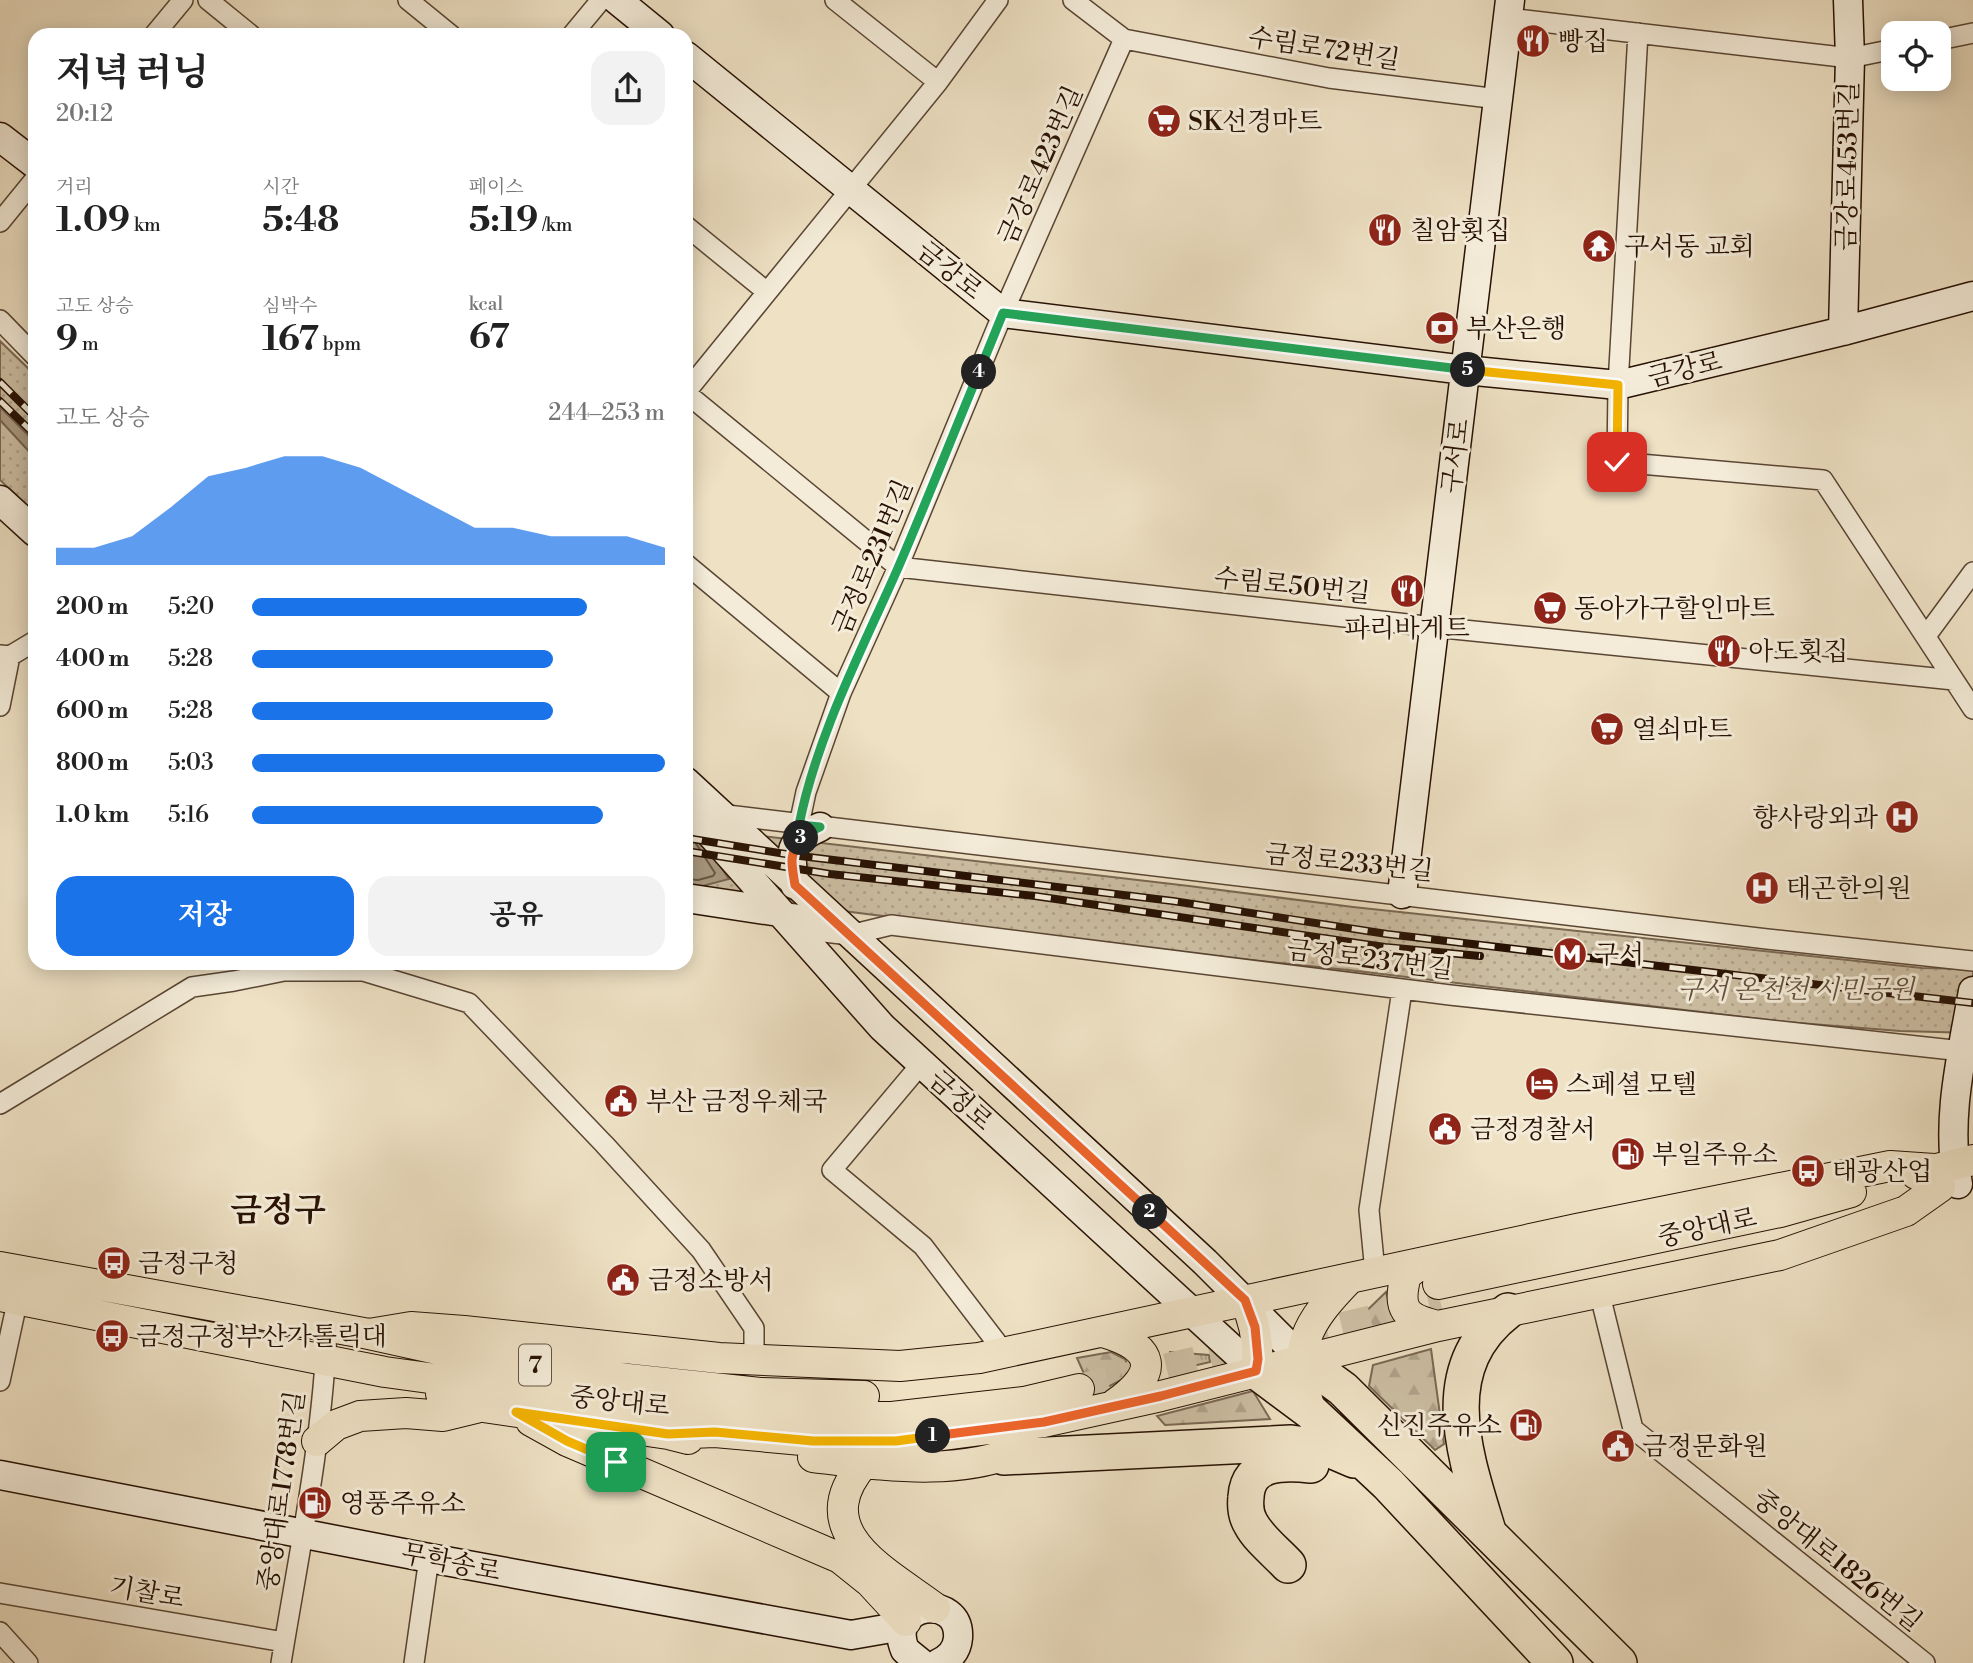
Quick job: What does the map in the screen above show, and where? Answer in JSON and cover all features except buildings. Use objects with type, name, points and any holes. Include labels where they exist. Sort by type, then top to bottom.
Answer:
[{"type":"highway","points":[[1489,1534],[1463,1445],[1460,1406],[1465,1374],[1476,1346],[1494,1322],[1508,1311]]},
{"type":"highway","points":[[1302,1359],[1343,1389],[1619,1663]]},
{"type":"highway","points":[[1256,1371],[1311,1412],[1388,1484],[1555,1663]]},
{"type":"highway","points":[[1004,1457],[1302,1443],[1326,1448],[1350,1458],[1388,1484]]},
{"type":"highway","points":[[1288,1565],[1252,1527],[1246,1514],[1247,1490],[1258,1471],[1269,1466],[1290,1463],[1342,1468],[1388,1484]]},
{"type":"highway","points":[[1527,1632],[1549,1663]]},
{"type":"highway","points":[[1527,1632],[1560,1663]]},
{"type":"main road","points":[[617,0],[651,28]]},
{"type":"main road","name":"금강로453번길","points":[[1843,331],[1850,58],[1847,0]]},
{"type":"main road","name":"구서로","points":[[1402,894],[1509,9]]},
{"type":"main road","name":"금강로","points":[[693,62],[1003,313],[1465,370],[1618,385],[1843,331],[1973,296]]},
{"type":"main road","points":[[0,137],[28,158]]},
{"type":"main road","points":[[0,500],[28,526]]},
{"type":"main road","name":"금정로","points":[[693,795],[705,816],[776,908],[882,1027],[1256,1371]]},
{"type":"main road","name":"금정로","points":[[705,816],[795,885],[850,935],[1245,1300],[1302,1359]]},
{"type":"main road","points":[[795,885],[791,865],[793,849],[810,826]]},
{"type":"main road","points":[[693,899],[776,908]]},
{"type":"main road","points":[[1955,1174],[1952,1131],[1973,991]]},
{"type":"main road","points":[[668,1434],[715,1432],[813,1441],[896,1441],[1044,1422],[1302,1359],[1435,1294],[1890,1166],[1955,1174]]},
{"type":"main road","points":[[369,1334],[411,1327],[754,1359],[900,1366],[979,1357],[1363,1275],[1508,1311],[1780,1255],[1906,1211],[1955,1174]]},
{"type":"main road","name":"중앙대로","points":[[1435,1294],[1785,1231],[1955,1174]]},
{"type":"main road","name":"중앙대로","points":[[0,1267],[327,1326],[443,1350],[628,1379],[760,1393],[887,1397],[1019,1383],[1077,1380],[1024,1402],[891,1416],[765,1415],[480,1385],[385,1372],[9,1297]]},
{"type":"main road","points":[[1311,1412],[1302,1359],[1304,1342],[1311,1325],[1324,1306],[1363,1275]]},
{"type":"main road","points":[[1245,1300],[1255,1327],[1258,1359],[1256,1371]]},
{"type":"main road","points":[[385,1372],[447,1397],[483,1407],[668,1434],[724,1448],[864,1463],[936,1466],[1004,1457],[1111,1407],[1140,1382],[1145,1370],[1145,1359],[1136,1345],[1102,1332]]},
{"type":"main road","points":[[317,1441],[336,1424],[360,1416],[406,1413],[443,1416],[483,1407]]},
{"type":"main road","points":[[516,1412],[567,1441],[840,1558],[864,1576],[933,1651]]},
{"type":"main road","points":[[864,1463],[849,1482],[843,1496],[842,1516],[848,1533],[862,1552],[935,1608],[945,1612],[954,1622],[958,1631],[933,1651]]},
{"type":"main road","name":"무학송로","points":[[0,1475],[933,1651]]},
{"type":"main road","points":[[933,1651],[918,1610],[935,1608]]},
{"type":"street","points":[[160,28],[183,0]]},
{"type":"street","points":[[208,0],[242,28]]},
{"type":"street","points":[[408,0],[442,28]]},
{"type":"street","points":[[578,28],[601,0]]},
{"type":"street","points":[[835,0],[938,82]]},
{"type":"street","points":[[693,383],[938,82],[998,0]]},
{"type":"street","name":"수림로72번길","points":[[1073,0],[1124,39],[1329,78],[1498,99]]},
{"type":"street","points":[[1509,9],[1638,33],[1850,58],[1881,52]]},
{"type":"street","points":[[1638,33],[1618,385],[1617,462],[1823,480],[1973,709]]},
{"type":"street","points":[[1951,38],[1973,33]]},
{"type":"street","name":"금강로423번길","points":[[1003,313],[1124,39]]},
{"type":"street","points":[[0,222],[28,188]]},
{"type":"street","points":[[693,232],[767,292]]},
{"type":"street","name":"금정로231번길","points":[[810,826],[806,792],[841,693],[898,567],[1003,313]]},
{"type":"street","points":[[0,320],[28,349]]},
{"type":"street","points":[[693,398],[898,567]]},
{"type":"street","name":"수림로50번길","points":[[898,567],[1434,627],[1954,680]]},
{"type":"street","points":[[693,570],[841,693]]},
{"type":"street","points":[[1926,636],[1973,572]]},
{"type":"street","points":[[0,706],[5,656],[28,644]]},
{"type":"street","name":"금정로233번길","points":[[705,816],[1973,961]]},
{"type":"street","name":"금정로237번길","points":[[776,908],[803,915],[824,932],[850,935],[891,925],[1402,990],[1962,1051]]},
{"type":"street","points":[[0,1104],[192,986],[304,970]]},
{"type":"street","points":[[373,970],[469,1003],[701,1250],[754,1328],[754,1359]]},
{"type":"street","points":[[1363,1275],[1369,1210],[1402,990]]},
{"type":"street","points":[[922,1063],[832,1170],[923,1246],[1004,1352]]},
{"type":"street","name":"중앙대로1826번길","points":[[1599,1291],[1633,1429],[1925,1663]]},
{"type":"street","points":[[0,1381],[9,1297]]},
{"type":"street","name":"중앙대로1778번길","points":[[281,1663],[317,1441],[327,1326]]},
{"type":"street","points":[[414,1663],[429,1558]]},
{"type":"street","name":"기찰로","points":[[0,1593],[284,1642]]},
{"type":"street","points":[[0,1632],[28,1663]]},
{"type":"green space","points":[[0,341],[28,368],[28,506],[0,480]]},
{"type":"green space","name":"구서 온천천 시민공원","points":[[693,828],[1353,907],[1922,968],[1973,969],[1973,1033],[1900,1031],[1786,1022],[1348,970],[1151,950],[693,892]]},
{"type":"green space","points":[[1386,1292],[1395,1324],[1356,1333],[1352,1325]]},
{"type":"green space","points":[[1431,1349],[1444,1444],[1435,1450],[1369,1386],[1373,1365]]},
{"type":"green space","points":[[1111,1352],[1125,1359],[1130,1370],[1123,1379],[1089,1397],[1089,1385],[1077,1358]]},
{"type":"green space","points":[[1170,1352],[1209,1355],[1210,1362],[1172,1371]]},
{"type":"green space","points":[[1253,1391],[1270,1419],[1165,1425],[1157,1416]]},
{"type":"water","points":[[0,407],[28,435],[28,450],[0,420]]},
{"type":"water","points":[[693,833],[697,833],[729,879],[693,886]]},
{"type":"tunnel","points":[[1079,1389],[1441,1304]]},
{"type":"railway","points":[[0,382],[28,410]]},
{"type":"railway","points":[[0,401],[28,428]]},
{"type":"railway","points":[[693,839],[792,855],[1173,901],[1387,934],[1973,1003]]},
{"type":"railway","points":[[693,852],[830,874],[1035,896],[1385,947],[1480,956]]},
{"type":"place","name":"빵집","points":[[1533,41]]},
{"type":"place","name":"SK선경마트","points":[[1164,121]]},
{"type":"place","name":"칠암횟집","points":[[1385,230]]},
{"type":"place","name":"구서동 교회","points":[[1599,246]]},
{"type":"place","name":"부산은행","points":[[1442,328]]},
{"type":"place","name":"파리바게트","points":[[1407,591]]},
{"type":"place","name":"동아가구할인마트","points":[[1550,608]]},
{"type":"place","name":"아도횟집","points":[[1724,651]]},
{"type":"place","name":"열쇠마트","points":[[1607,729]]},
{"type":"place","name":"향사랑외과","points":[[1902,817]]},
{"type":"place","name":"태곤한의원","points":[[1762,888]]},
{"type":"place","name":"구서","points":[[1570,954]]},
{"type":"place","name":"스페셜 모텔","points":[[1542,1084]]},
{"type":"place","name":"부산 금정우체국","points":[[621,1101]]},
{"type":"place","name":"금정경찰서","points":[[1445,1129]]},
{"type":"place","name":"부일주유소","points":[[1628,1154]]},
{"type":"place","name":"태광산업","points":[[1808,1171]]},
{"type":"place","name":"금정구청","points":[[114,1263]]},
{"type":"place","name":"금정소방서","points":[[623,1280]]},
{"type":"place","name":"금정구청부산가톨릭대","points":[[112,1336]]},
{"type":"place","name":"신진주유소","points":[[1526,1425]]},
{"type":"place","name":"금정문화원","points":[[1618,1446]]},
{"type":"place","name":"영풍주유소","points":[[315,1503]]},
{"type":"district","name":"금정구","points":[[278,1209]]},
{"type":"route","points":[[616,1462],[567,1441],[516,1412],[668,1434],[715,1432],[813,1441],[896,1441],[1044,1422],[1256,1371],[1258,1359],[1255,1327],[1245,1300],[795,885],[791,865],[793,849],[803,835],[820,827],[799,825],[806,792],[841,693],[898,567],[1003,313],[1465,370],[1618,385],[1617,462]]}]
